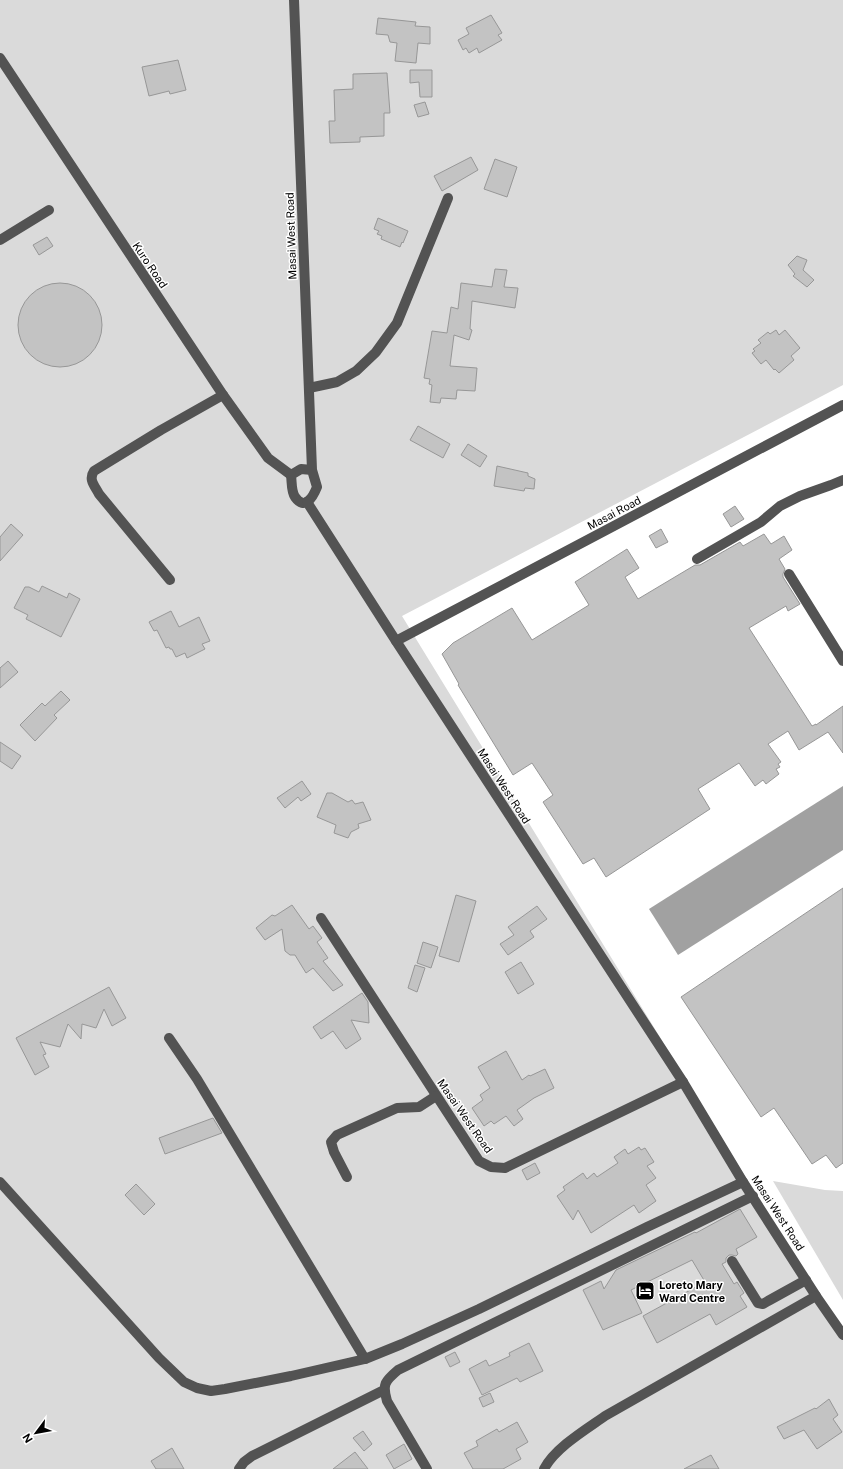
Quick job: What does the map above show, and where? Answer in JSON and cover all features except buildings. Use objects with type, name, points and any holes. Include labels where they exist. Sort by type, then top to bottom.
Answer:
[{"type":"street","name":"Masai West Road","points":[[294,0],[312,470]]},
{"type":"street","name":"Kuro Road","points":[[0,58],[223,395],[268,458],[291,475]]},
{"type":"street","points":[[309,388],[337,382],[356,372],[376,352],[397,323],[448,198]]},
{"type":"street","points":[[0,240],[49,210]]},
{"type":"street","points":[[170,580],[100,494],[92,481],[91,476],[94,471],[161,430],[223,395]]},
{"type":"street","name":"Masai Road","points":[[396,642],[843,405]]},
{"type":"street","points":[[301,469],[312,470],[317,487],[314,496],[307,502],[301,502],[295,497],[292,488],[291,475],[301,469]]},
{"type":"street","points":[[697,559],[761,522],[780,506],[800,496],[831,486],[843,480]]},
{"type":"street","name":"Masai West Road","points":[[307,502],[396,642],[683,1082],[743,1182],[816,1296],[843,1335]]},
{"type":"street","points":[[789,574],[843,661]]},
{"type":"street","name":"Masai West Road","points":[[321,918],[479,1161],[491,1166],[505,1168],[683,1082]]},
{"type":"street","points":[[169,1038],[197,1079],[365,1359]]},
{"type":"street","points":[[346,1177],[331,1142],[337,1135],[397,1108],[419,1107],[436,1096]]},
{"type":"street","points":[[0,1182],[159,1358],[184,1382],[197,1388],[212,1390],[225,1389],[291,1376],[365,1359],[479,1309],[743,1182]]},
{"type":"street","points":[[427,1469],[387,1401],[384,1390],[386,1381],[398,1370],[753,1196]]},
{"type":"street","points":[[732,1261],[758,1303],[763,1304],[806,1280]]},
{"type":"street","points":[[544,1469],[548,1461],[576,1436],[605,1416],[816,1296]]},
{"type":"street","points":[[239,1469],[244,1462],[252,1456],[384,1390]]},
{"type":"shaded area","points":[[0,0],[843,0],[843,385],[402,616],[843,1336],[843,1469],[0,1469]]},
{"type":"shaded area","points":[[843,786],[843,850],[678,955],[649,909]]},
{"type":"shaded area","points":[[773,1181],[825,1190],[843,1191],[843,1300]]},
{"type":"place","name":"Loreto Mary Ward Centre","points":[[645,1291]]}]
